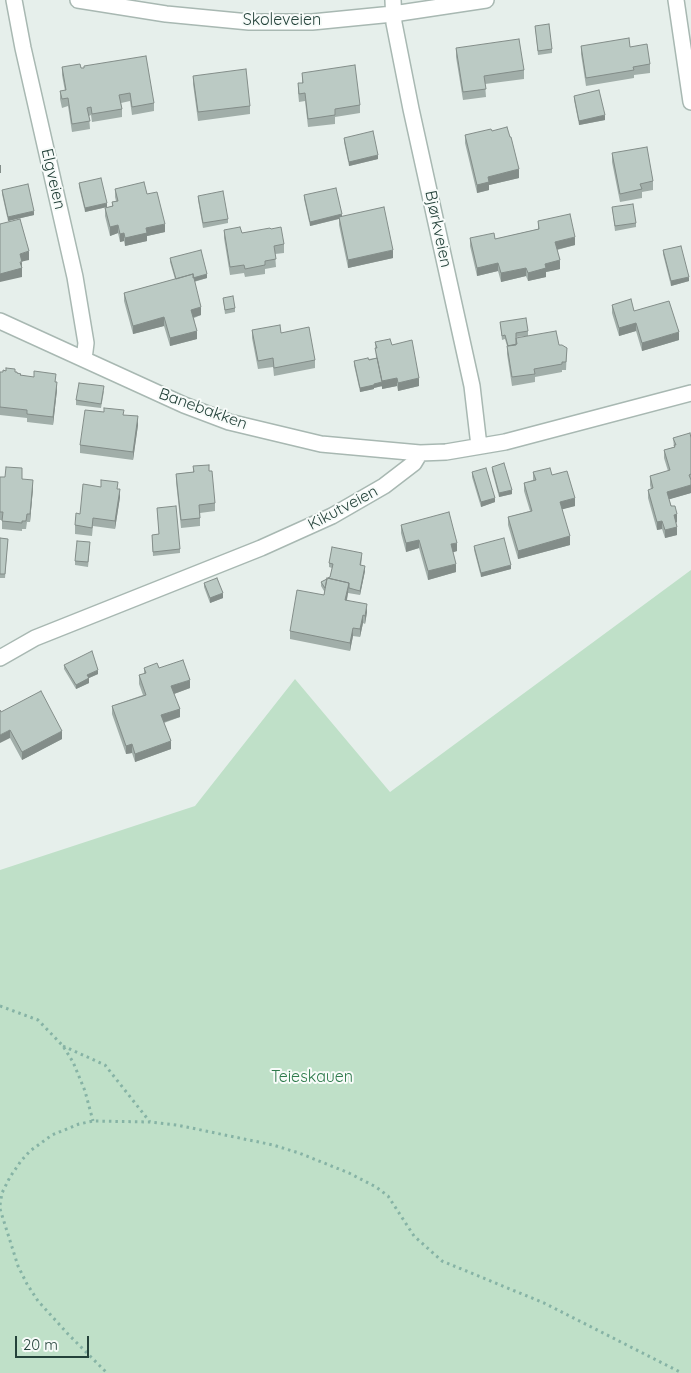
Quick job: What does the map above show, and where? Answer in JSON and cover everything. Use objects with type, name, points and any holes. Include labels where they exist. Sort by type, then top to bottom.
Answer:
[{"type":"street","name":"Elgveien","points":[[14,0],[75,277],[86,343],[84,359]]},
{"type":"street","name":"Skoleveien","points":[[78,0],[166,14],[249,22],[312,22],[393,7],[486,0]]},
{"type":"street","points":[[676,0],[691,102]]},
{"type":"street","name":"Bjørkveien","points":[[393,7],[394,23],[411,109],[472,386],[479,446]]},
{"type":"street","name":"Banebakken","points":[[0,321],[184,405],[229,422],[321,444],[420,453]]},
{"type":"street","points":[[420,453],[446,452],[514,440],[691,393]]},
{"type":"street","name":"Kikutveien","points":[[0,658],[36,638],[261,548],[332,516],[384,486],[414,463],[420,453]]},
{"type":"path","points":[[0,1006],[38,1020],[63,1046],[73,1062],[85,1091],[93,1121]]},
{"type":"path","points":[[63,1046],[105,1065],[150,1122]]},
{"type":"path","points":[[0,1205],[2,1193],[10,1177],[30,1151],[52,1135],[79,1124],[93,1121],[150,1122],[177,1125],[273,1145],[349,1173],[376,1187],[388,1196],[414,1236],[442,1261],[544,1303],[682,1373]]},
{"type":"path","points":[[0,1209],[18,1266],[38,1301],[107,1373]]},
{"type":"green space","name":"Teieskauen","points":[[691,570],[691,1373],[0,1373],[0,870],[195,806],[295,679],[390,792]]},
{"type":"building","points":[[549,24],[552,49],[538,51],[535,26]]},
{"type":"building","points":[[629,38],[630,47],[647,44],[650,64],[633,67],[634,70],[586,78],[581,46]]},
{"type":"building","points":[[519,39],[524,70],[484,76],[486,89],[463,92],[456,48]]},
{"type":"building","points":[[146,56],[154,103],[132,107],[130,93],[119,95],[122,109],[92,114],[91,107],[87,108],[90,121],[72,124],[68,98],[62,99],[60,91],[66,90],[62,67],[80,64],[81,68],[84,68],[84,66]]},
{"type":"building","points":[[355,65],[360,105],[335,109],[335,115],[308,119],[305,93],[299,94],[298,83],[303,83],[302,73]]},
{"type":"building","points":[[246,69],[250,106],[198,112],[193,76]]},
{"type":"building","points":[[599,90],[605,115],[579,121],[574,96]]},
{"type":"building","points":[[507,127],[519,169],[488,177],[489,182],[477,185],[465,135]]},
{"type":"building","points":[[373,131],[378,155],[349,162],[344,138]]},
{"type":"building","points":[[647,147],[653,181],[640,184],[642,189],[620,194],[612,153]]},
{"type":"building","points":[[101,178],[107,203],[85,208],[79,183]]},
{"type":"building","points":[[144,182],[147,194],[157,192],[165,224],[146,228],[147,233],[125,238],[124,233],[120,234],[118,225],[110,227],[105,208],[113,206],[112,202],[118,201],[115,189]]},
{"type":"building","points":[[28,184],[34,211],[8,217],[2,190]]},
{"type":"building","points":[[336,188],[342,214],[310,222],[304,195]]},
{"type":"building","points":[[223,191],[228,219],[203,223],[198,196]]},
{"type":"building","points":[[633,204],[636,223],[615,226],[612,207]]},
{"type":"building","points":[[384,207],[393,250],[348,260],[339,217]]},
{"type":"building","points":[[570,214],[575,237],[555,242],[560,260],[545,264],[546,268],[528,273],[526,268],[501,273],[498,263],[477,268],[470,238],[494,233],[495,239],[539,229],[538,221]]},
{"type":"building","points":[[20,219],[29,251],[20,254],[22,268],[0,274],[0,224]]},
{"type":"building","points":[[240,227],[242,233],[281,227],[284,244],[274,246],[276,259],[265,261],[265,265],[245,269],[244,265],[230,267],[224,230]]},
{"type":"building","points":[[681,246],[689,277],[671,281],[663,250]]},
{"type":"building","points":[[201,250],[207,274],[193,278],[193,274],[176,279],[170,258]]},
{"type":"building","points":[[193,274],[201,307],[191,310],[197,331],[170,338],[164,317],[133,326],[124,293]]},
{"type":"building","points":[[233,296],[235,308],[225,310],[223,298]]},
{"type":"building","points":[[631,299],[634,311],[669,301],[679,332],[642,343],[636,323],[619,328],[612,305]]},
{"type":"building","points":[[526,318],[528,331],[516,333],[516,345],[508,346],[505,335],[502,336],[500,322]]},
{"type":"building","points":[[280,325],[281,333],[309,327],[315,360],[274,368],[273,358],[258,361],[252,330]]},
{"type":"building","points":[[556,331],[559,345],[567,348],[566,362],[534,369],[535,374],[512,377],[507,346],[517,344],[516,338]]},
{"type":"building","points":[[390,339],[392,345],[412,340],[419,378],[398,383],[397,378],[382,381],[375,342]]},
{"type":"building","points":[[368,358],[369,360],[377,358],[382,382],[360,388],[354,361]]},
{"type":"building","points":[[6,368],[15,369],[15,372],[20,375],[34,377],[34,371],[56,374],[55,382],[57,382],[53,417],[27,414],[27,410],[0,407],[0,372],[6,371]]},
{"type":"building","points":[[79,383],[104,386],[101,404],[76,400]]},
{"type":"building","points":[[104,408],[124,410],[123,415],[138,416],[133,452],[80,445],[85,410],[104,412]]},
{"type":"building","points":[[690,433],[691,474],[689,475],[691,485],[667,492],[671,506],[675,506],[677,514],[674,515],[677,527],[665,530],[662,521],[657,522],[648,490],[653,488],[650,476],[670,470],[664,450],[675,447],[673,438]]},
{"type":"building","points":[[504,463],[512,490],[499,493],[492,467]]},
{"type":"building","points":[[209,465],[209,471],[212,471],[215,503],[199,505],[200,518],[181,520],[176,474],[194,472],[193,466]]},
{"type":"building","points":[[6,467],[22,468],[22,479],[33,480],[30,514],[27,514],[26,521],[22,521],[22,523],[2,521],[3,512],[0,512],[0,477],[5,477]]},
{"type":"building","points":[[486,468],[495,498],[481,502],[472,472]]},
{"type":"building","points":[[550,468],[552,475],[567,471],[575,498],[560,502],[570,536],[518,551],[508,517],[532,511],[524,483],[536,480],[533,472]]},
{"type":"building","points":[[101,480],[118,482],[117,489],[120,489],[115,521],[93,518],[92,528],[75,525],[76,513],[80,514],[83,484],[101,487]]},
{"type":"building","points":[[176,506],[180,549],[153,552],[152,535],[159,534],[157,508]]},
{"type":"building","points":[[449,512],[457,543],[451,544],[456,564],[428,571],[419,540],[406,543],[401,525]]},
{"type":"building","points":[[0,538],[8,539],[5,574],[0,574]]},
{"type":"building","points":[[504,538],[511,565],[481,573],[474,546]]},
{"type":"building","points":[[77,541],[90,542],[88,562],[75,561]]},
{"type":"building","points":[[332,547],[362,553],[360,565],[365,566],[360,591],[349,588],[349,583],[328,578],[330,577],[333,564],[329,563]]},
{"type":"building","points":[[217,578],[223,593],[210,598],[204,583]]},
{"type":"building","points":[[327,578],[349,583],[345,600],[367,604],[360,629],[353,628],[350,643],[290,631],[297,590],[324,595]]},
{"type":"building","points":[[327,579],[325,588],[321,582]]},
{"type":"building","points":[[92,651],[98,670],[87,675],[89,678],[76,685],[64,665]]},
{"type":"building","points":[[183,660],[190,680],[171,686],[180,709],[161,715],[171,741],[135,754],[132,744],[126,746],[112,706],[146,695],[139,675],[146,673],[144,668],[157,663],[159,668]]},
{"type":"building","points":[[41,691],[62,731],[22,752],[10,730],[0,735],[0,710],[1,712]]}]
